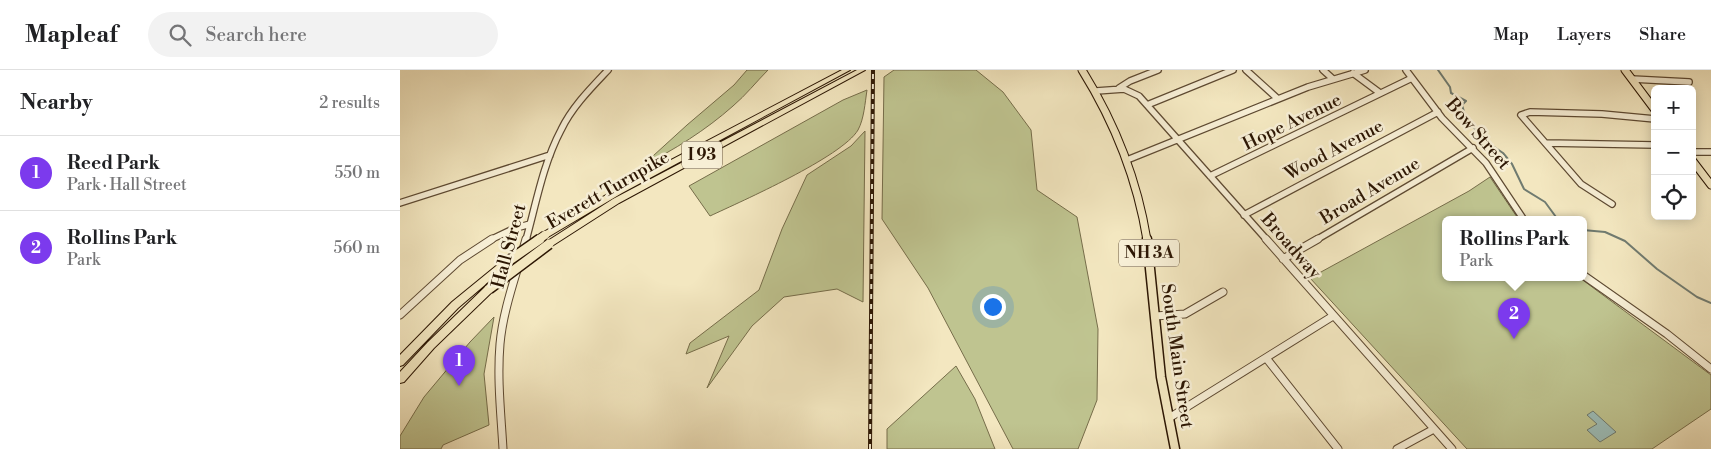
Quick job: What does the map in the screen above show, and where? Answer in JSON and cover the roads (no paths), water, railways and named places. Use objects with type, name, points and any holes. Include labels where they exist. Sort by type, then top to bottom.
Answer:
[{"type":"highway","points":[[713,141],[775,104],[840,70]]},
{"type":"highway","name":"Everett Turnpike","points":[[400,379],[431,345],[489,289],[547,240],[601,201],[848,70]]},
{"type":"highway","name":"Everett Turnpike","points":[[400,362],[455,304],[504,264],[616,201],[860,71]]},
{"type":"main road","name":"South Main Street","points":[[1082,70],[1096,91],[1114,125],[1127,160],[1144,217],[1149,246],[1160,368],[1175,449]]},
{"type":"main road","points":[[1625,70],[1651,105]]},
{"type":"main road","points":[[1696,165],[1711,186]]},
{"type":"street","name":"Hall Street","points":[[503,449],[499,354],[504,320],[530,224],[550,155],[570,115],[583,97],[608,70]]},
{"type":"street","points":[[1096,91],[1118,88],[1130,80],[1158,70]]},
{"type":"street","points":[[1147,105],[1233,70]]},
{"type":"street","points":[[1246,70],[1278,99]]},
{"type":"street","points":[[1323,70],[1333,79]]},
{"type":"street","points":[[1127,160],[1278,99],[1333,79],[1365,70]]},
{"type":"street","name":"Bow Street","points":[[1406,70],[1438,112],[1473,148],[1492,171],[1521,216]]},
{"type":"street","points":[[1353,73],[1380,93]]},
{"type":"street","name":"Hope Avenue","points":[[1210,176],[1412,78]]},
{"type":"street","points":[[1632,79],[1689,82]]},
{"type":"street","name":"Broadway","points":[[1118,88],[1134,93],[1147,105],[1452,449]]},
{"type":"street","name":"Wood Avenue","points":[[1244,215],[1438,112]]},
{"type":"street","points":[[1612,204],[1581,184],[1521,115],[1530,112],[1602,114],[1651,119]]},
{"type":"street","points":[[1546,144],[1651,145]]},
{"type":"street","name":"Broad Avenue","points":[[1283,259],[1473,148]]},
{"type":"street","points":[[1696,152],[1711,152]]},
{"type":"street","points":[[400,203],[550,155]]},
{"type":"street","points":[[400,315],[442,277],[481,246],[508,229],[530,224]]},
{"type":"street","points":[[1587,278],[1667,334],[1711,368]]},
{"type":"street","points":[[1155,316],[1185,314],[1223,292]]},
{"type":"street","points":[[1169,418],[1267,359],[1333,316]]},
{"type":"street","points":[[1267,359],[1338,449]]},
{"type":"street","points":[[1397,449],[1434,429]]},
{"type":"water","points":[[1593,411],[1616,432],[1600,442],[1587,430],[1597,424],[1587,415]]},
{"type":"waterway","points":[[1438,70],[1450,87],[1451,93],[1466,101],[1462,105],[1465,115],[1481,138],[1503,153],[1512,164],[1524,189],[1545,202],[1555,216]]},
{"type":"waterway","points":[[1587,230],[1605,232],[1625,241],[1657,269],[1697,297],[1711,303]]},
{"type":"railway","points":[[870,449],[873,70]]},
{"type":"place","name":"Rollins Park","points":[[1514,339]]},
{"type":"place","name":"Reed Park","points":[[459,386]]}]
